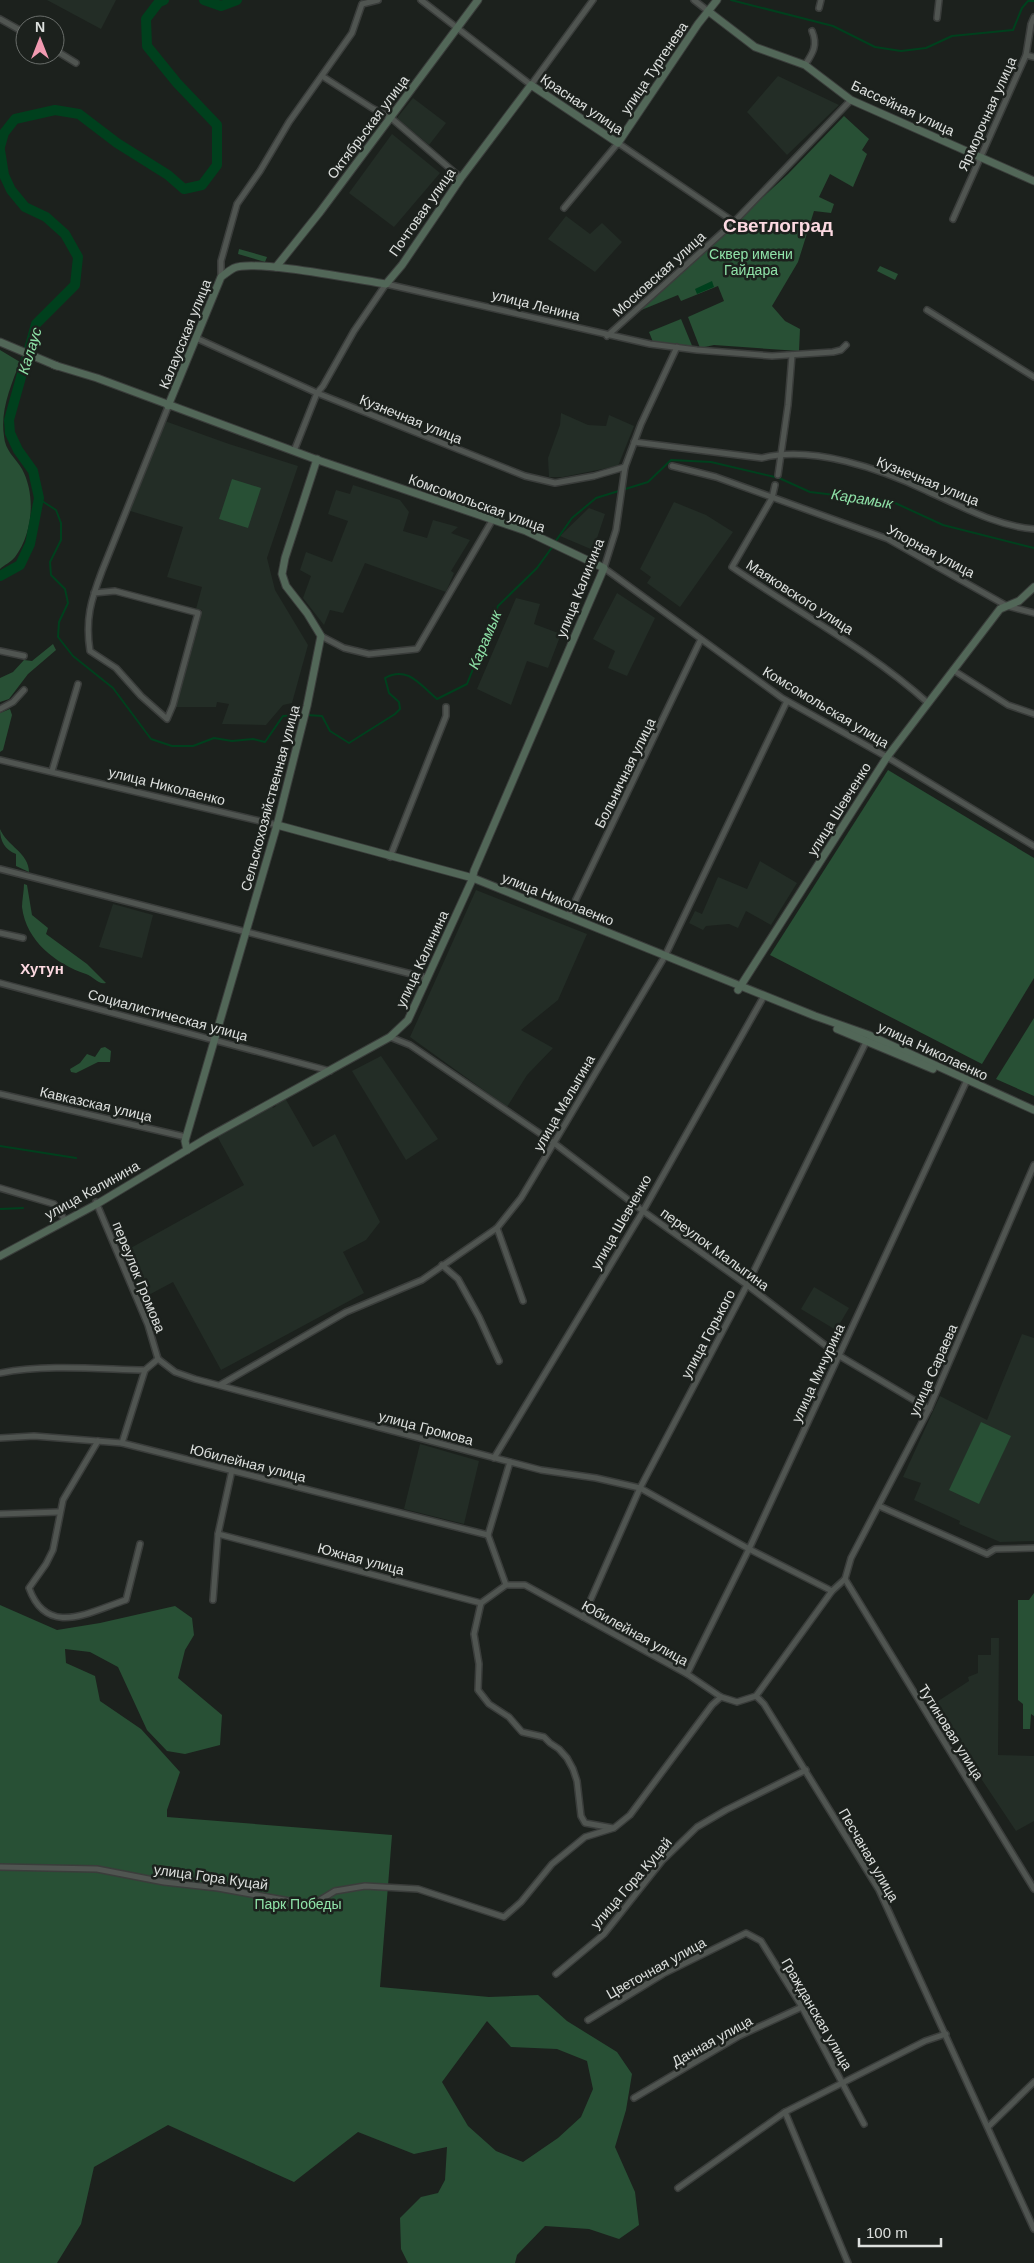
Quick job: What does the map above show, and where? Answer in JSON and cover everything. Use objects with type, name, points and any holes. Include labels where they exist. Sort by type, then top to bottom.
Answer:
[{"type":"main road","name":"Октябрьская улица","points":[[276,267],[320,212],[478,0]]},
{"type":"main road","name":"улица Тургенева","points":[[618,143],[717,0]]},
{"type":"main road","name":"Бассейная улица","points":[[708,11],[756,46],[805,65],[851,100],[1034,180]]},
{"type":"main road","name":"Красная улица","points":[[531,85],[618,143]]},
{"type":"main road","name":"Почтовая улица","points":[[386,284],[408,257],[461,178],[531,85]]},
{"type":"main road","name":"улица Ленина","points":[[221,277],[234,268],[276,267],[386,284]]},
{"type":"main road","name":"Калаусская улица","points":[[168,405],[221,277]]},
{"type":"main road","name":"Комсомольская улица","points":[[2,343],[54,365],[97,378],[317,460],[526,531],[604,568]]},
{"type":"main road","points":[[317,460],[285,558],[282,574],[286,586],[307,613],[321,636]]},
{"type":"main road","name":"улица Калинина","points":[[0,1254],[96,1203],[187,1149],[328,1070],[390,1038],[408,1020],[604,568]]},
{"type":"main road","name":"улица Шевченко","points":[[739,988],[887,757],[1000,609],[1019,601],[1034,587]]},
{"type":"main road","name":"Сельскохозяйственная улица","points":[[187,1149],[186,1137],[247,932],[301,730],[321,636]]},
{"type":"main road","name":"улица Николаенко","points":[[276,825],[390,857],[471,877],[568,916],[663,958]]},
{"type":"main road","name":"улица Николаенко","points":[[471,877],[663,958],[868,1037],[1034,1115]]},
{"type":"main road","points":[[328,1070],[389,1035],[405,1018],[426,978]]},
{"type":"main road","name":"улица Николаенко","points":[[966,1082],[1034,1110]]},
{"type":"street","points":[[357,0],[362,4],[378,0]]},
{"type":"street","name":"Красная улица","points":[[421,0],[531,85]]},
{"type":"street","name":"Почтовая улица","points":[[531,85],[593,0]]},
{"type":"street","name":"Бассейная улица","points":[[694,0],[708,11]]},
{"type":"street","points":[[819,8],[821,0]]},
{"type":"street","points":[[937,18],[939,0]]},
{"type":"street","name":"Калаусская улица","points":[[221,277],[221,261],[237,204],[260,171],[289,122],[352,33],[362,4]]},
{"type":"street","name":"Ярморочная улица","points":[[953,219],[1026,55],[1034,17]]},
{"type":"street","points":[[0,19],[15,27]]},
{"type":"street","points":[[805,65],[813,53],[816,40],[812,31]]},
{"type":"street","points":[[1026,55],[1034,57]]},
{"type":"street","points":[[65,56],[76,63]]},
{"type":"street","points":[[322,76],[372,108],[390,117],[461,178]]},
{"type":"street","name":"Московская улица","points":[[607,336],[734,222],[851,100]]},
{"type":"street","name":"Красная улица","points":[[618,143],[734,222]]},
{"type":"street","name":"улица Тургенева","points":[[564,208],[618,143]]},
{"type":"street","name":"Почтовая улица","points":[[294,451],[317,393],[323,386],[354,331],[386,284]]},
{"type":"street","name":"улица Ленина","points":[[386,284],[607,336],[677,347],[753,354],[792,355],[833,352],[841,350],[846,345]]},
{"type":"street","points":[[927,310],[1034,377]]},
{"type":"street","name":"Кузнечная улица","points":[[196,338],[317,393],[525,476],[555,483],[594,476],[625,466]]},
{"type":"street","points":[[625,466],[677,347]]},
{"type":"street","points":[[778,475],[779,453],[788,404],[792,355]]},
{"type":"street","name":"Калаусская улица","points":[[94,593],[114,591],[198,613],[173,705],[167,719],[141,696],[116,668],[90,651],[88,614],[94,593],[168,405]]},
{"type":"street","name":"Кузнечная улица","points":[[634,442],[762,458],[779,453],[850,462],[926,490],[968,511],[1023,528],[1034,529]]},
{"type":"street","name":"улица Калинина","points":[[604,568],[616,530],[625,466]]},
{"type":"street","name":"Упорная улица","points":[[672,466],[716,477],[888,539],[1007,606],[1034,613]]},
{"type":"street","name":"Маяковского улица","points":[[776,485],[772,498],[732,566],[784,603],[840,635],[902,680],[928,703]]},
{"type":"street","points":[[321,636],[344,648],[369,654],[417,649],[493,519]]},
{"type":"street","name":"Комсомольская улица","points":[[604,568],[787,701],[887,757],[1034,846]]},
{"type":"street","name":"Больничная улица","points":[[568,916],[701,639]]},
{"type":"street","points":[[0,651],[24,656]]},
{"type":"street","points":[[953,670],[1008,705],[1034,714]]},
{"type":"street","points":[[52,771],[78,684]]},
{"type":"street","points":[[0,709],[13,702],[24,690]]},
{"type":"street","name":"улица Малыгина","points":[[220,1385],[346,1312],[422,1280],[497,1228],[521,1198],[663,958],[787,701]]},
{"type":"street","points":[[390,857],[446,716],[446,707]]},
{"type":"street","name":"улица Николаенко","points":[[0,760],[276,825]]},
{"type":"street","points":[[0,869],[426,978]]},
{"type":"street","points":[[0,933],[23,938]]},
{"type":"street","name":"Социалистическая улица","points":[[0,982],[328,1070]]},
{"type":"street","name":"улица Шевченко","points":[[494,1458],[643,1211],[762,997]]},
{"type":"street","name":"улица Горького","points":[[583,1617],[640,1488],[747,1285],[868,1037]]},
{"type":"street","name":"переулок Малыгина","points":[[390,1038],[410,1045],[554,1143],[643,1211],[747,1285],[838,1355],[929,1409]]},
{"type":"street","name":"улица Мичурина","points":[[687,1674],[749,1549],[966,1082]]},
{"type":"street","name":"Кавказская улица","points":[[0,1094],[186,1137]]},
{"type":"street","name":"улица Сараева","points":[[756,1696],[832,1591],[845,1579],[851,1558],[880,1506],[929,1409],[1034,1165]]},
{"type":"street","points":[[0,1188],[54,1204],[64,1219]]},
{"type":"street","name":"переулок Громова","points":[[96,1203],[148,1325],[158,1359]]},
{"type":"street","points":[[497,1228],[523,1302]]},
{"type":"street","points":[[442,1265],[458,1279],[479,1317],[499,1361]]},
{"type":"street","points":[[122,1443],[145,1370],[158,1359]]},
{"type":"street","name":"улица Громова","points":[[158,1359],[175,1372],[220,1385],[541,1470],[596,1478],[640,1488],[749,1549],[832,1591]]},
{"type":"street","points":[[0,1373],[19,1369],[145,1370]]},
{"type":"street","name":"Юбилейная улица","points":[[0,1438],[34,1436],[122,1443],[488,1535]]},
{"type":"street","points":[[98,1441],[63,1500],[59,1512],[53,1550],[46,1564],[29,1588],[33,1599],[40,1610],[62,1619],[126,1600],[140,1544]]},
{"type":"street","points":[[510,1462],[488,1535],[506,1585],[481,1602],[474,1634],[479,1664],[478,1690],[489,1704],[509,1717],[522,1732],[544,1737],[550,1744],[560,1748],[574,1768],[581,1816],[585,1822],[614,1828]]},
{"type":"street","points":[[213,1600],[218,1534],[232,1470]]},
{"type":"street","points":[[880,1506],[987,1554],[995,1550],[1034,1548]]},
{"type":"street","points":[[0,1514],[59,1512]]},
{"type":"street","name":"Южная улица","points":[[218,1534],[481,1602]]},
{"type":"street","name":"Тутиновая улица","points":[[845,1579],[1034,1890]]},
{"type":"street","name":"Юбилейная улица","points":[[506,1585],[525,1585],[687,1674],[721,1697],[737,1702],[756,1696]]},
{"type":"street","name":"Песчаная улица","points":[[756,1696],[764,1704],[880,1890],[1034,2229]]},
{"type":"street","name":"улица Гора Куцай","points":[[0,1867],[97,1868],[164,1882],[218,1888],[312,1905],[335,1891],[365,1886],[418,1889],[504,1917],[521,1902],[552,1864],[585,1837],[614,1828],[630,1816],[712,1705],[721,1697]]},
{"type":"street","name":"улица Гора Куцай","points":[[556,1974],[604,1934],[662,1861],[697,1827],[734,1805],[806,1770]]},
{"type":"street","name":"Гражданская улица","points":[[736,1938],[746,1933],[761,1941],[802,2007],[864,2124]]},
{"type":"street","name":"Цветочная улица","points":[[588,2020],[663,1974],[736,1938]]},
{"type":"street","name":"Дачная улица","points":[[634,2098],[739,2036],[802,2007]]},
{"type":"street","points":[[678,2188],[785,2112],[925,2041],[946,2034]]},
{"type":"street","points":[[988,2127],[1034,2082]]},
{"type":"street","points":[[785,2112],[848,2263]]},
{"type":"shaded area","points":[[47,0],[116,0],[101,29]]},
{"type":"shaded area","points":[[778,76],[839,105],[787,155],[747,112]]},
{"type":"shaded area","points":[[413,98],[446,123],[429,145],[397,118]]},
{"type":"shaded area","points":[[392,134],[440,173],[394,227],[349,193]]},
{"type":"shaded area","points":[[566,216],[590,234],[602,223],[622,242],[595,272],[548,239]]},
{"type":"shaded area","points":[[712,281],[714,287],[697,294],[695,289]]},
{"type":"shaded area","points":[[561,413],[588,425],[606,426],[609,415],[634,426],[618,466],[563,477],[549,477],[548,458],[560,425]]},
{"type":"shaded area","points":[[162,420],[298,466],[267,558],[275,590],[308,645],[292,703],[283,705],[266,725],[222,724],[229,704],[217,702],[216,707],[176,707],[199,624],[202,610],[196,609],[202,587],[167,577],[183,527],[127,510]]},
{"type":"shaded area","points":[[353,485],[400,500],[409,512],[403,531],[427,538],[433,520],[458,527],[451,533],[470,540],[451,571],[454,573],[446,592],[365,563],[343,613],[330,610],[324,625],[303,598],[311,576],[300,570],[306,552],[332,562],[348,521],[328,514],[336,490],[350,494]]},
{"type":"shaded area","points":[[431,485],[484,504],[482,508],[430,490]]},
{"type":"shaded area","points":[[674,502],[706,515],[733,532],[680,607],[647,583],[651,577],[640,569]]},
{"type":"shaded area","points":[[589,508],[605,514],[593,550],[560,536]]},
{"type":"shaded area","points":[[617,593],[655,618],[627,676],[608,668],[615,651],[593,639]]},
{"type":"shaded area","points":[[516,598],[540,604],[534,624],[561,634],[548,668],[527,661],[511,705],[477,689]]},
{"type":"shaded area","points":[[760,861],[797,883],[771,925],[746,911],[738,928],[729,924],[706,926],[703,930],[689,923],[695,911],[702,914],[718,877],[747,889]]},
{"type":"shaded area","points":[[476,890],[587,934],[558,1000],[521,1030],[553,1048],[527,1075],[507,1107],[410,1037]]},
{"type":"shaded area","points":[[113,904],[153,915],[142,958],[99,947]]},
{"type":"shaded area","points":[[381,1056],[438,1139],[406,1160],[352,1071]]},
{"type":"shaded area","points":[[285,1098],[313,1147],[335,1134],[380,1222],[366,1240],[343,1252],[364,1293],[221,1370],[173,1282],[143,1298],[120,1254],[244,1185],[217,1136],[272,1106],[273,1108],[276,1106],[275,1104]]},
{"type":"shaded area","points":[[814,1287],[849,1308],[836,1330],[801,1309]]},
{"type":"shaded area","points":[[1022,1334],[1034,1338],[1034,1541],[1000,1542],[959,1524],[960,1521],[914,1500],[921,1483],[903,1477],[940,1396],[987,1420]]},
{"type":"shaded area","points":[[420,1444],[479,1461],[464,1524],[404,1509]]},
{"type":"shaded area","points":[[991,1638],[999,1638],[998,1755],[1034,1756],[1034,1821],[1016,1831],[932,1705],[969,1681],[968,1677],[978,1673],[978,1655],[991,1655]]},
{"type":"green space","name":"Сквер имени Гайдара","points":[[844,116],[869,139],[862,150],[867,154],[853,187],[830,174],[819,197],[834,204],[831,213],[814,211],[798,262],[772,306],[785,321],[800,329],[799,351],[714,345],[700,348],[688,317],[724,301],[718,286],[681,301],[678,295],[639,311],[788,174]]},
{"type":"green space","points":[[239,249],[267,257],[265,262],[238,254]]},
{"type":"green space","points":[[880,266],[898,274],[895,280],[877,271]]},
{"type":"green space","points":[[681,319],[693,348],[653,342],[649,332]]},
{"type":"green space","points":[[0,350],[20,362],[7,398],[3,427],[6,446],[22,469],[31,502],[26,537],[13,559],[0,569]]},
{"type":"green space","points":[[232,479],[261,488],[248,528],[219,519]]},
{"type":"green space","points":[[53,644],[56,650],[28,674],[9,699],[0,702],[0,678],[13,672],[24,660],[32,661]]},
{"type":"green space","points":[[10,709],[12,715],[3,750],[0,752],[0,713]]},
{"type":"green space","points":[[888,770],[1034,858],[1034,978],[982,1064],[770,955]]},
{"type":"green space","points":[[0,829],[7,840],[22,855],[28,865],[29,872],[16,866],[16,854],[4,844]]},
{"type":"green space","points":[[24,884],[27,885],[32,915],[48,928],[46,934],[87,964],[106,983],[100,983],[89,975],[64,964],[44,950],[36,941],[29,930],[22,907]]},
{"type":"green space","points":[[1034,1018],[1034,1096],[996,1079]]},
{"type":"green space","points":[[105,1047],[111,1051],[110,1062],[98,1062],[76,1073],[71,1072],[70,1069],[80,1063],[87,1054],[95,1057],[101,1048]]},
{"type":"green space","points":[[981,1422],[1011,1436],[979,1504],[949,1490]]},
{"type":"green space","points":[[1034,1593],[1034,1716],[1031,1714],[1030,1729],[1023,1729],[1023,1704],[1018,1700],[1018,1600],[1029,1600]]},
{"type":"green space","name":"Парк Победы","points":[[0,1605],[57,1630],[100,1623],[175,1606],[192,1618],[194,1635],[185,1650],[178,1678],[222,1715],[220,1745],[185,1754],[167,1751],[147,1730],[118,1667],[90,1652],[65,1649],[66,1663],[95,1676],[100,1701],[141,1729],[180,1772],[167,1810],[167,1817],[392,1835],[380,1987],[489,1997],[538,1995],[567,2021],[617,2052],[632,2074],[626,2110],[615,2147],[635,2192],[639,2225],[619,2239],[589,2229],[545,2226],[517,2255],[515,2263],[408,2263],[401,2249],[400,2218],[421,2197],[438,2193],[445,2180],[447,2147],[414,2154],[358,2132],[294,2182],[168,2125],[94,2167],[81,2224],[57,2263],[0,2263]],"holes":[[[487,2021],[511,2047],[557,2049],[587,2061],[593,2089],[581,2117],[558,2138],[523,2162],[496,2151],[468,2126],[442,2082]]]},
{"type":"waterway","name":"Калаус","points":[[0,147],[4,133],[15,119],[55,110],[79,114],[117,143],[168,175],[184,189],[202,185],[217,165],[217,125],[177,83],[147,46],[146,19],[159,2],[164,0]]},
{"type":"waterway","name":"Калаус","points":[[204,0],[221,6],[237,0]]},
{"type":"waterway","points":[[731,0],[833,26],[875,47],[901,51],[926,48],[952,36],[1013,30],[1022,8],[1028,1],[1034,1]]},
{"type":"waterway","name":"Калаус","points":[[0,150],[4,175],[11,190],[25,207],[46,217],[65,234],[78,257],[75,285],[36,324],[9,420],[10,433],[18,450],[33,471],[39,498],[30,544],[20,565],[0,576]]},
{"type":"waterway","name":"Карамык","points":[[555,542],[572,518],[596,498],[648,482],[671,460],[711,462],[779,478],[810,492],[893,502],[943,525],[1034,548]]},
{"type":"waterway","name":"Карамык","points":[[39,499],[56,510],[61,523],[61,540],[50,562],[51,575],[65,589],[68,603],[59,622],[58,637],[73,656],[113,688],[151,739],[172,746],[193,746],[214,738],[232,741],[253,739],[265,742],[283,716],[302,715]]},
{"type":"waterway","name":"Карамык","points":[[307,715],[322,716],[330,731],[349,743],[400,709],[399,702],[389,693],[385,678],[401,674],[407,676],[420,683],[437,699],[467,684],[498,606],[537,568],[553,546]]},
{"type":"waterway","points":[[0,1146],[76,1158]]},
{"type":"waterway","points":[[0,1209],[23,1208]]},
{"type":"district","name":"Светлоград","points":[[778,225]]},
{"type":"district","name":"Хутун","points":[[42,969]]}]
